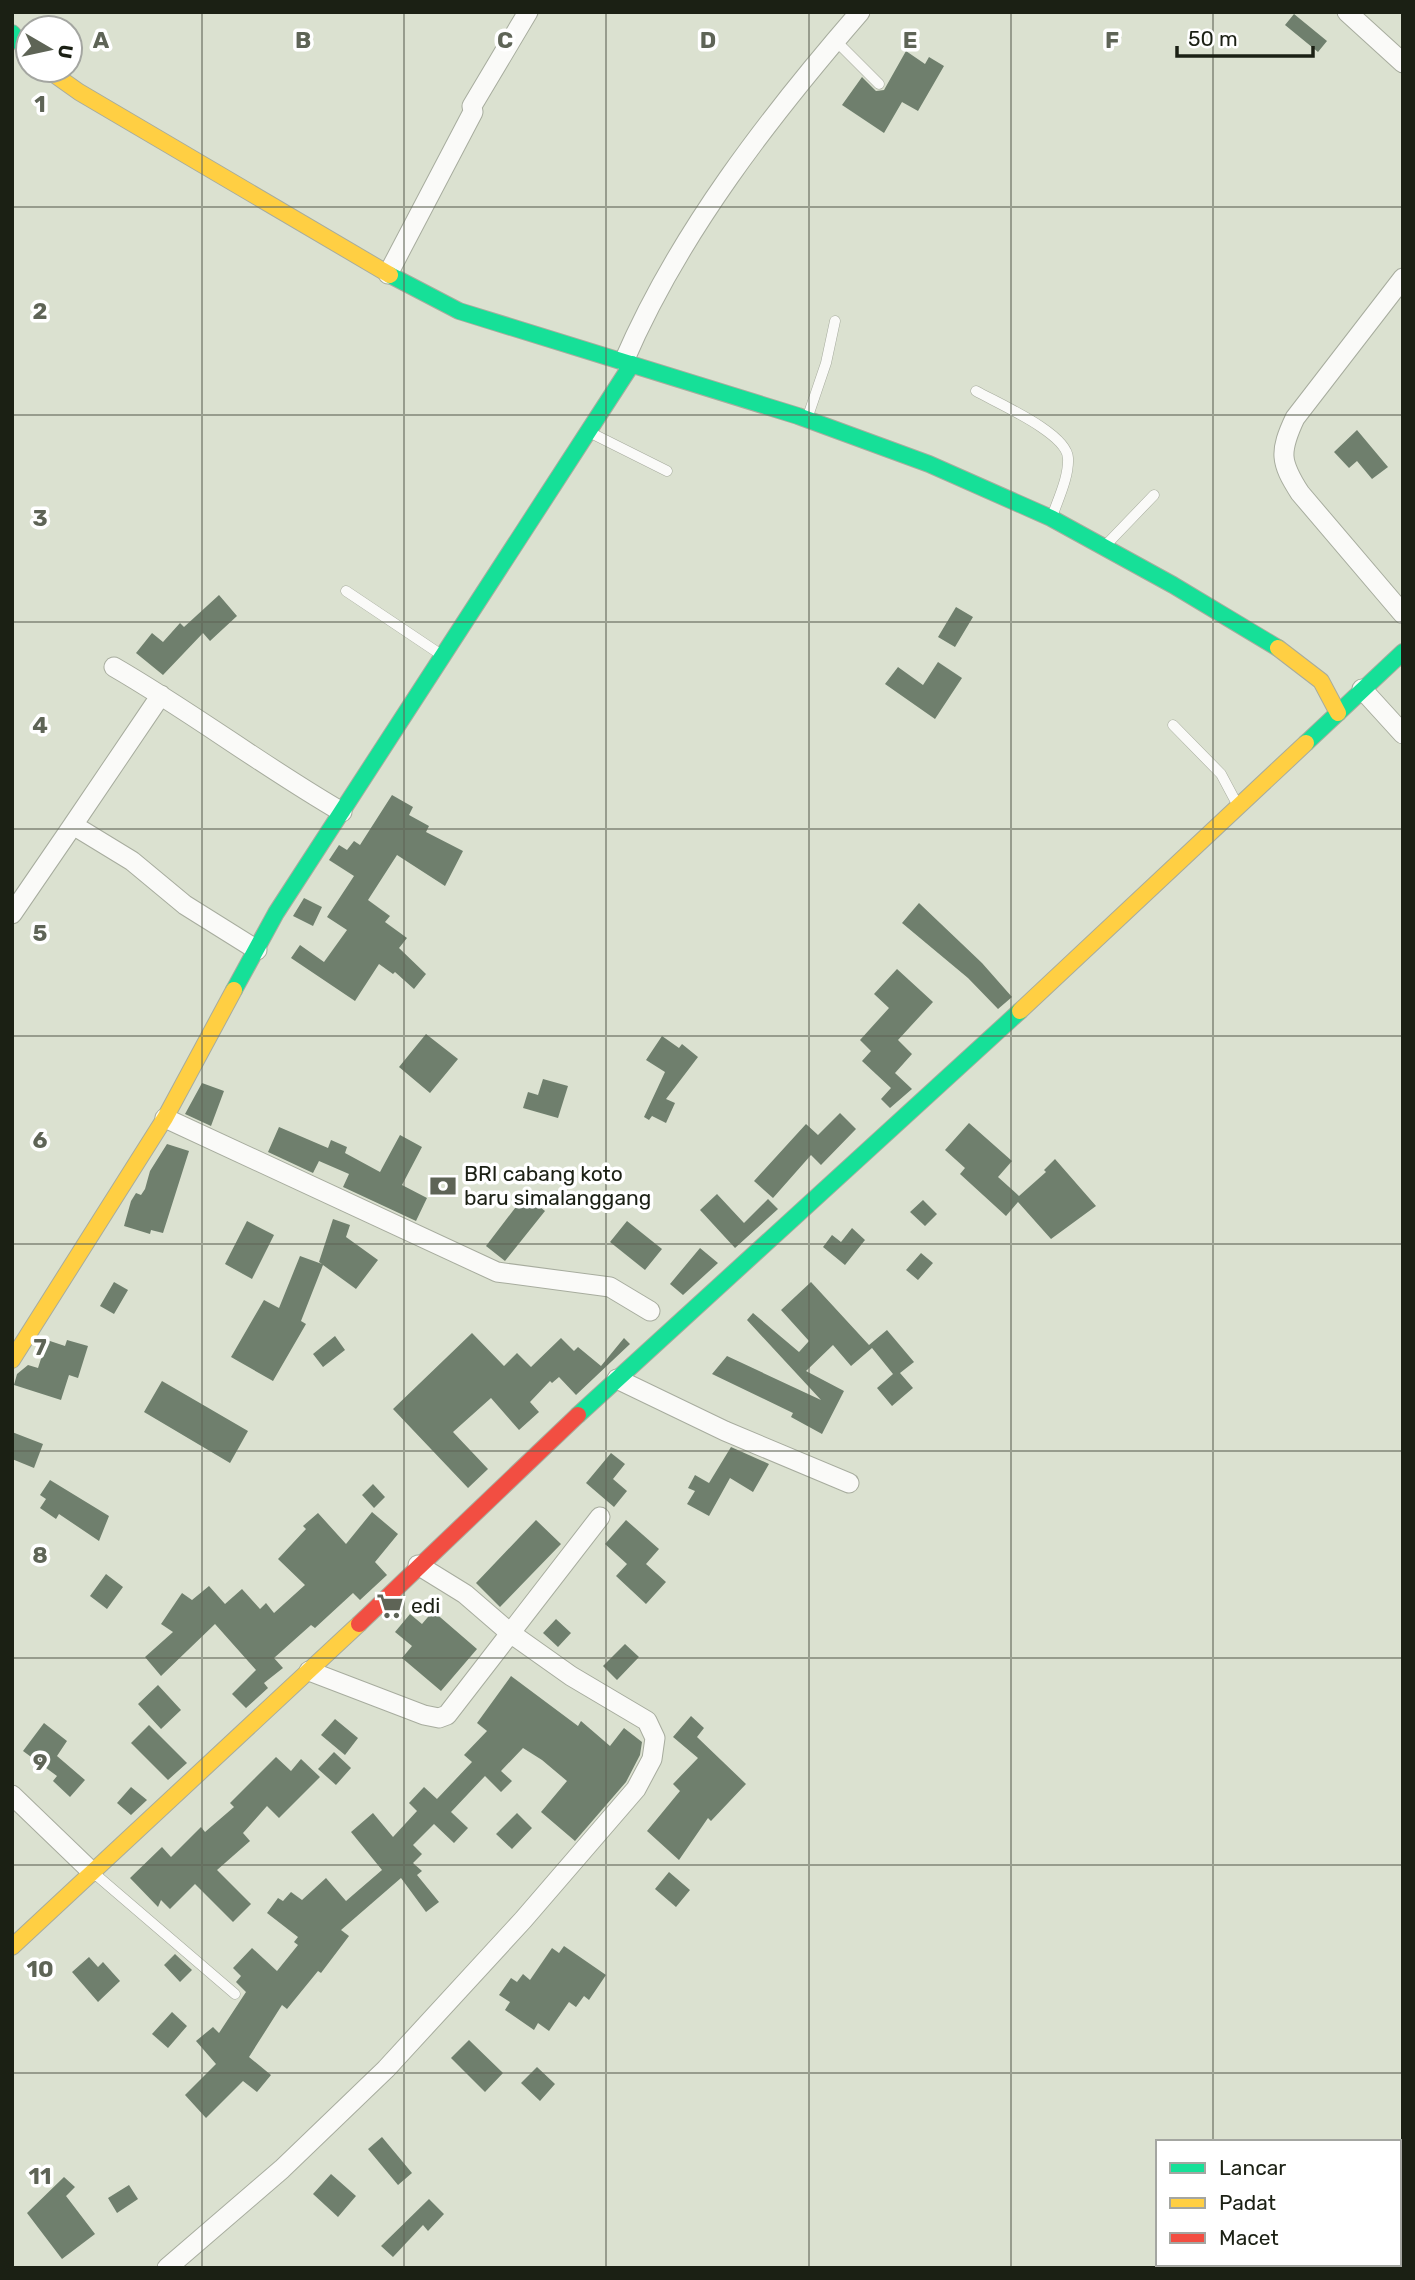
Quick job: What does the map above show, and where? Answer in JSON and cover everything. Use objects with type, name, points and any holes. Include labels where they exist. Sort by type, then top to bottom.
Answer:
[{"type":"street","points":[[388,274],[473,112],[472,106],[528,12]]},
{"type":"street","points":[[12,1360],[165,1118],[257,950],[342,812],[589,432],[628,363],[666,274],[755,143],[860,12]]},
{"type":"street","points":[[1348,12],[1403,63]]},
{"type":"street","points":[[68,84],[388,274],[459,311],[807,419],[929,464],[1051,518],[1104,546],[1279,649],[1321,681],[1338,713]]},
{"type":"street","points":[[1403,278],[1295,418],[1284,441],[1283,459],[1287,473],[1300,493],[1403,614]]},
{"type":"street","points":[[12,1947],[617,1379],[656,1322],[776,1230],[892,1129],[1239,808],[1403,652]]},
{"type":"street","points":[[114,667],[162,695],[289,781],[342,812]]},
{"type":"street","points":[[1362,689],[1403,734]]},
{"type":"street","points":[[12,914],[162,695]]},
{"type":"street","points":[[73,825],[132,861],[184,905],[257,950]]},
{"type":"street","points":[[165,1118],[497,1272],[610,1287],[656,1322]]},
{"type":"street","points":[[617,1379],[725,1431],[849,1483]]},
{"type":"street","points":[[309,1671],[424,1715],[439,1718],[455,1709],[509,1632],[600,1517]]},
{"type":"street","points":[[167,2268],[282,2169],[386,2069],[636,1788],[652,1759],[655,1738],[647,1721],[571,1676],[509,1632],[466,1594],[418,1565]]},
{"type":"street","points":[[12,1795],[92,1872]]},
{"type":"lane","points":[[836,41],[879,85]]},
{"type":"lane","points":[[807,419],[835,321]]},
{"type":"lane","points":[[976,391],[1044,429],[1065,447],[1067,464],[1051,518]]},
{"type":"lane","points":[[589,432],[667,471]]},
{"type":"lane","points":[[1104,546],[1154,495]]},
{"type":"lane","points":[[346,591],[443,656]]},
{"type":"lane","points":[[1172,725],[1221,774],[1239,808]]},
{"type":"lane","points":[[92,1872],[235,1994]]},
{"type":"building","points":[[1294,14],[1327,41],[1318,52],[1285,25]]},
{"type":"building","points":[[906,51],[925,64],[929,57],[944,66],[918,111],[902,102],[884,133],[842,105],[862,77],[876,91],[884,90]]},
{"type":"building","points":[[1357,430],[1388,467],[1372,479],[1357,461],[1349,468],[1334,452]]},
{"type":"building","points":[[219,595],[237,616],[210,641],[203,633],[163,675],[136,653],[152,633],[163,642],[180,623],[184,627]]},
{"type":"building","points":[[956,607],[973,617],[955,647],[938,637]]},
{"type":"building","points":[[938,662],[962,678],[935,719],[885,684],[898,667],[923,685]]},
{"type":"building","points":[[392,795],[413,807],[409,815],[429,826],[426,832],[463,851],[445,886],[397,855],[368,900],[390,916],[385,922],[407,938],[399,948],[426,974],[414,989],[395,972],[393,974],[379,964],[355,1001],[291,958],[300,945],[324,962],[347,930],[327,917],[354,876],[329,860],[339,845],[347,850],[354,841],[360,845]]},
{"type":"building","points":[[304,898],[322,907],[313,926],[293,916]]},
{"type":"building","points":[[919,903],[982,963],[1012,997],[998,1009],[968,978],[902,923]]},
{"type":"building","points":[[897,969],[933,1002],[898,1040],[912,1054],[895,1073],[912,1089],[890,1108],[881,1099],[891,1088],[862,1061],[871,1051],[860,1040],[889,1008],[874,994]]},
{"type":"building","points":[[426,1034],[458,1059],[430,1093],[399,1067]]},
{"type":"building","points":[[662,1036],[679,1048],[682,1044],[698,1057],[666,1099],[675,1103],[666,1123],[652,1116],[649,1120],[644,1117],[665,1072],[646,1060]]},
{"type":"building","points":[[543,1079],[568,1086],[558,1118],[523,1108],[528,1092],[538,1095]]},
{"type":"building","points":[[202,1083],[224,1091],[211,1126],[185,1114]]},
{"type":"building","points":[[840,1113],[856,1129],[821,1165],[811,1155],[773,1198],[754,1181],[806,1124],[818,1135]]},
{"type":"building","points":[[969,1123],[1012,1161],[998,1177],[1019,1196],[1046,1172],[1044,1170],[1055,1159],[1096,1206],[1051,1239],[1018,1202],[1006,1216],[960,1174],[965,1168],[945,1150]]},
{"type":"building","points":[[279,1127],[328,1148],[331,1140],[347,1147],[345,1153],[380,1172],[400,1135],[422,1147],[402,1185],[427,1198],[416,1221],[343,1187],[349,1174],[319,1161],[313,1173],[268,1152]]},
{"type":"building","points":[[167,1144],[189,1151],[163,1233],[151,1230],[150,1234],[124,1226],[131,1201],[136,1193],[141,1195],[145,1189],[150,1171]]},
{"type":"building","points":[[717,1194],[744,1223],[768,1199],[778,1209],[735,1248],[700,1210]]},
{"type":"building","points":[[525,1195],[545,1211],[505,1261],[486,1246]]},
{"type":"building","points":[[923,1200],[937,1214],[925,1226],[910,1212]]},
{"type":"building","points":[[333,1219],[350,1225],[346,1237],[378,1260],[356,1289],[323,1265],[301,1321],[306,1324],[273,1381],[231,1357],[264,1300],[279,1308],[300,1256],[322,1264],[319,1262]]},
{"type":"building","points":[[247,1221],[274,1235],[252,1279],[225,1264]]},
{"type":"building","points":[[627,1221],[662,1249],[645,1270],[610,1242]]},
{"type":"building","points":[[852,1228],[865,1240],[845,1265],[823,1247],[832,1235],[841,1242]]},
{"type":"building","points":[[700,1248],[718,1263],[683,1295],[670,1284]]},
{"type":"building","points":[[921,1253],[933,1263],[918,1280],[906,1270]]},
{"type":"building","points":[[114,1282],[128,1290],[114,1314],[100,1306]]},
{"type":"building","points":[[811,1282],[869,1345],[887,1330],[914,1362],[900,1373],[913,1388],[892,1406],[877,1388],[893,1374],[872,1348],[851,1366],[833,1345],[806,1371],[844,1391],[822,1434],[791,1417],[793,1413],[712,1374],[727,1356],[821,1400],[747,1320],[753,1313],[799,1352],[809,1341],[781,1310]]},
{"type":"building","points":[[472,1333],[504,1366],[517,1353],[531,1367],[561,1338],[574,1351],[578,1347],[601,1366],[624,1338],[630,1344],[576,1395],[559,1377],[552,1383],[550,1381],[530,1402],[539,1412],[519,1430],[491,1398],[453,1432],[488,1469],[468,1488],[393,1409]]},
{"type":"building","points":[[335,1336],[345,1350],[323,1367],[313,1354]]},
{"type":"building","points":[[47,1340],[65,1346],[67,1340],[88,1346],[78,1378],[69,1375],[61,1400],[14,1385],[17,1374],[28,1365],[38,1368]]},
{"type":"building","points":[[162,1381],[248,1431],[230,1463],[144,1412]]},
{"type":"building","points":[[12,1432],[43,1444],[34,1468],[12,1459]]},
{"type":"building","points":[[731,1447],[769,1464],[753,1492],[730,1478],[709,1516],[687,1504],[695,1491],[688,1488],[695,1475],[709,1483]]},
{"type":"building","points":[[611,1453],[625,1464],[613,1479],[627,1491],[614,1507],[586,1483]]},
{"type":"building","points":[[50,1480],[109,1516],[99,1541],[59,1514],[56,1519],[40,1508],[46,1499],[40,1495]]},
{"type":"building","points":[[373,1484],[385,1497],[374,1508],[362,1495]]},
{"type":"building","points":[[372,1512],[398,1534],[375,1562],[387,1575],[360,1600],[353,1593],[315,1628],[311,1625],[274,1658],[283,1668],[264,1683],[268,1688],[246,1708],[232,1694],[256,1670],[215,1624],[161,1676],[145,1657],[173,1632],[161,1624],[182,1593],[192,1600],[209,1586],[225,1604],[242,1589],[260,1609],[266,1603],[274,1613],[305,1585],[278,1559],[306,1529],[303,1526],[318,1513],[346,1544]]},
{"type":"building","points":[[536,1520],[561,1544],[500,1607],[476,1583]]},
{"type":"building","points":[[626,1520],[659,1549],[646,1564],[666,1582],[646,1604],[616,1576],[627,1564],[605,1544]]},
{"type":"building","points":[[106,1574],[123,1587],[107,1609],[90,1596]]},
{"type":"building","points":[[433,1611],[477,1649],[441,1691],[402,1658],[412,1646],[395,1632],[410,1614],[422,1624]]},
{"type":"building","points":[[556,1619],[571,1633],[558,1647],[543,1633]]},
{"type":"building","points":[[625,1644],[639,1657],[617,1680],[603,1666]]},
{"type":"building","points":[[511,1676],[578,1726],[581,1721],[610,1746],[624,1728],[642,1742],[640,1755],[626,1782],[575,1841],[541,1812],[567,1781],[542,1760],[523,1748],[501,1771],[512,1781],[501,1792],[485,1776],[451,1812],[468,1828],[454,1843],[434,1824],[413,1845],[422,1854],[413,1863],[422,1871],[417,1875],[439,1902],[426,1912],[401,1878],[341,1930],[349,1936],[321,1973],[318,1971],[287,2009],[282,2005],[249,2057],[271,2075],[257,2092],[243,2081],[206,2118],[185,2095],[216,2064],[196,2041],[213,2027],[219,2033],[246,1992],[236,1982],[241,1976],[233,1968],[252,1948],[277,1971],[298,1945],[294,1942],[298,1937],[267,1913],[278,1898],[283,1901],[291,1892],[302,1900],[326,1878],[346,1901],[382,1870],[351,1832],[373,1813],[393,1837],[417,1811],[409,1803],[424,1787],[437,1799],[472,1762],[464,1755],[487,1731],[477,1723]]},
{"type":"building","points":[[158,1685],[181,1710],[161,1729],[138,1704]]},
{"type":"building","points":[[691,1716],[704,1728],[697,1737],[746,1784],[711,1821],[708,1818],[679,1860],[647,1831],[680,1791],[673,1784],[698,1758],[673,1737]]},
{"type":"building","points":[[335,1719],[358,1738],[345,1755],[321,1735]]},
{"type":"building","points":[[44,1723],[67,1741],[57,1756],[85,1780],[70,1797],[53,1781],[57,1776],[23,1751]]},
{"type":"building","points":[[149,1725],[187,1763],[168,1780],[131,1743]]},
{"type":"building","points":[[334,1752],[351,1768],[336,1785],[318,1769]]},
{"type":"building","points":[[276,1757],[291,1771],[301,1759],[320,1777],[279,1818],[267,1806],[243,1833],[250,1841],[217,1870],[251,1904],[233,1922],[195,1884],[170,1909],[161,1900],[158,1907],[130,1878],[162,1847],[171,1857],[201,1827],[205,1832],[234,1807],[230,1803]]},
{"type":"building","points":[[131,1787],[147,1800],[131,1815],[117,1803]]},
{"type":"building","points":[[517,1813],[532,1828],[512,1849],[496,1834]]},
{"type":"building","points":[[669,1872],[690,1890],[676,1907],[655,1889]]},
{"type":"building","points":[[564,1946],[606,1975],[589,2000],[584,1996],[576,2007],[569,2002],[549,2031],[538,2023],[534,2030],[505,2010],[510,2002],[499,1995],[511,1978],[517,1982],[523,1974],[530,1980],[552,1948],[559,1953]]},
{"type":"building","points":[[175,1954],[192,1970],[180,1982],[164,1965]]},
{"type":"building","points":[[89,1957],[98,1967],[103,1962],[120,1981],[98,2002],[72,1972]]},
{"type":"building","points":[[172,2012],[187,2026],[168,2048],[152,2034]]},
{"type":"building","points":[[469,2040],[503,2073],[485,2092],[451,2058]]},
{"type":"building","points":[[537,2067],[555,2084],[540,2101],[521,2083]]},
{"type":"building","points":[[382,2137],[412,2173],[398,2185],[368,2149]]},
{"type":"building","points":[[331,2174],[356,2196],[338,2217],[313,2194]]},
{"type":"building","points":[[64,2177],[75,2187],[66,2196],[95,2234],[62,2259],[27,2213]]},
{"type":"building","points":[[129,2185],[138,2199],[117,2213],[108,2198]]},
{"type":"building","points":[[429,2199],[444,2214],[428,2231],[423,2225],[393,2257],[381,2246]]},
{"type":"traffic: fast","points":[[390,275],[459,311],[798,416],[929,464],[1051,518],[1173,585],[1278,648]]},
{"type":"traffic: fast","points":[[234,990],[276,913],[632,364]]},
{"type":"traffic: fast","points":[[1306,743],[1403,652]]},
{"type":"traffic: fast","points":[[578,1415],[1020,1011]]},
{"type":"traffic: slow","points":[[68,84],[390,275]]},
{"type":"traffic: slow","points":[[1278,648],[1321,681],[1338,713]]},
{"type":"traffic: slow","points":[[1020,1011],[1306,743]]},
{"type":"traffic: slow","points":[[12,1360],[165,1118],[234,990]]},
{"type":"traffic: slow","points":[[12,1947],[359,1624]]},
{"type":"traffic: jam","points":[[359,1624],[578,1415]]},
{"type":"place","name":"BRI cabang koto baru simalanggang","points":[[443,1186]]},
{"type":"place","name":"edi","points":[[390,1606]]}]
